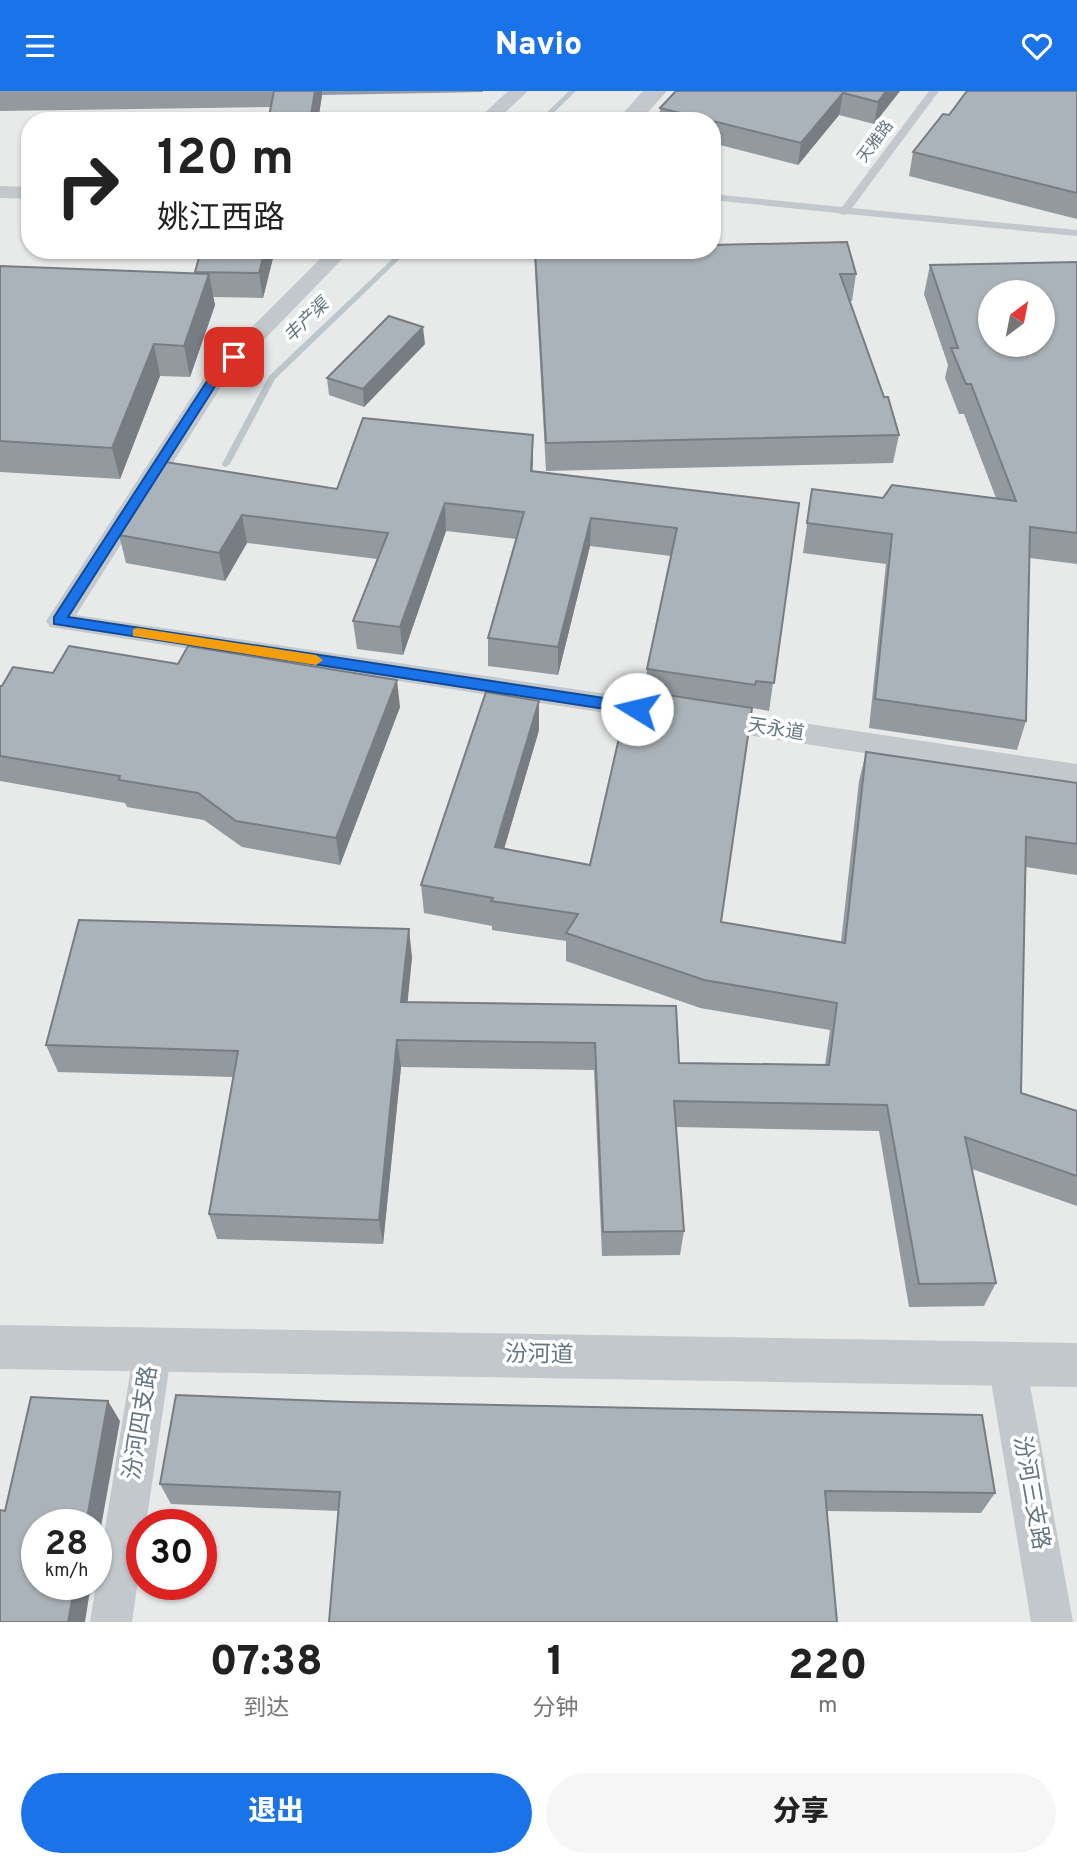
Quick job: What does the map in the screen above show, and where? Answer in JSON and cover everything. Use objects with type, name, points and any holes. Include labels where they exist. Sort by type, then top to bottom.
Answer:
[{"type":"street","points":[[495,112],[519,91]]},
{"type":"street","points":[[636,112],[656,91]]},
{"type":"street","points":[[0,192],[21,193]]},
{"type":"street","name":"天永道","points":[[332,259],[217,375],[59,621],[1077,775]]},
{"type":"street","name":"汾河道","points":[[0,1347],[1077,1365]]},
{"type":"street","name":"汾河四支路","points":[[111,1622],[153,1349]]},
{"type":"street","name":"汾河三支路","points":[[1007,1363],[1052,1622]]},
{"type":"lane","name":"天雅路","points":[[843,212],[934,91]]},
{"type":"lane","points":[[721,198],[1077,233]]},
{"type":"shaded area","points":[[0,91],[1077,91],[1077,1622],[0,1622]]},
{"type":"building","points":[[274,91],[315,91],[312,112],[270,112]]},
{"type":"building","points":[[676,91],[886,91],[878,102],[843,93],[801,143],[721,123],[721,112],[676,112],[660,108]]},
{"type":"building","points":[[967,91],[1077,91],[1077,193],[913,152],[943,114],[949,115]]},
{"type":"building","points":[[847,242],[856,274],[840,274],[884,397],[888,397],[899,435],[546,443],[536,259],[721,259],[721,245]]},
{"type":"building","points":[[199,259],[263,259],[259,273],[195,272]]},
{"type":"building","points":[[1077,262],[1077,533],[1030,527],[1026,721],[875,699],[892,534],[807,523],[812,489],[883,498],[892,485],[1016,501],[971,384],[966,384],[951,348],[958,348],[930,265]]},
{"type":"building","points":[[0,266],[209,274],[184,346],[154,344],[112,448],[0,441]]},
{"type":"building","points":[[389,316],[423,327],[363,389],[327,378]]},
{"type":"building","points":[[363,418],[533,435],[531,471],[799,503],[774,683],[756,681],[755,685],[647,669],[677,528],[591,518],[558,647],[488,638],[524,512],[445,503],[400,627],[353,621],[388,533],[242,515],[219,553],[119,535],[166,462],[337,489]]},
{"type":"building","points":[[69,646],[178,664],[188,646],[397,680],[336,838],[236,821],[198,793],[119,780],[120,776],[0,756],[0,686],[13,667],[53,673]]},
{"type":"building","points":[[642,691],[752,708],[721,922],[845,943],[866,752],[1077,783],[1077,844],[1026,837],[1021,1093],[1077,1111],[1077,1176],[965,1137],[996,1283],[919,1284],[887,1105],[674,1101],[684,1231],[603,1232],[595,1043],[397,1040],[379,1220],[209,1214],[238,1051],[46,1045],[79,920],[409,929],[401,1002],[676,1006],[679,1063],[829,1065],[837,1003],[704,980],[566,933],[578,914],[491,901],[493,898],[421,885],[486,692],[539,701],[495,847],[590,865],[624,716],[637,718]]},
{"type":"building","points":[[176,1395],[350,1402],[982,1415],[995,1493],[825,1491],[837,1622],[329,1622],[340,1492],[160,1484]]},
{"type":"building","points":[[31,1397],[108,1401],[89,1509],[21,1509],[21,1600],[72,1600],[68,1622],[0,1622],[0,1510],[5,1511]]},
{"type":"waterway","name":"丰产渠","points":[[551,112],[573,91]]},
{"type":"waterway","name":"丰产渠","points":[[226,464],[272,378],[397,259]]},
{"type":"slow traffic","points":[[138,633],[316,660]]},
{"type":"route","points":[[234,357],[217,375],[59,621],[637,709]]}]
